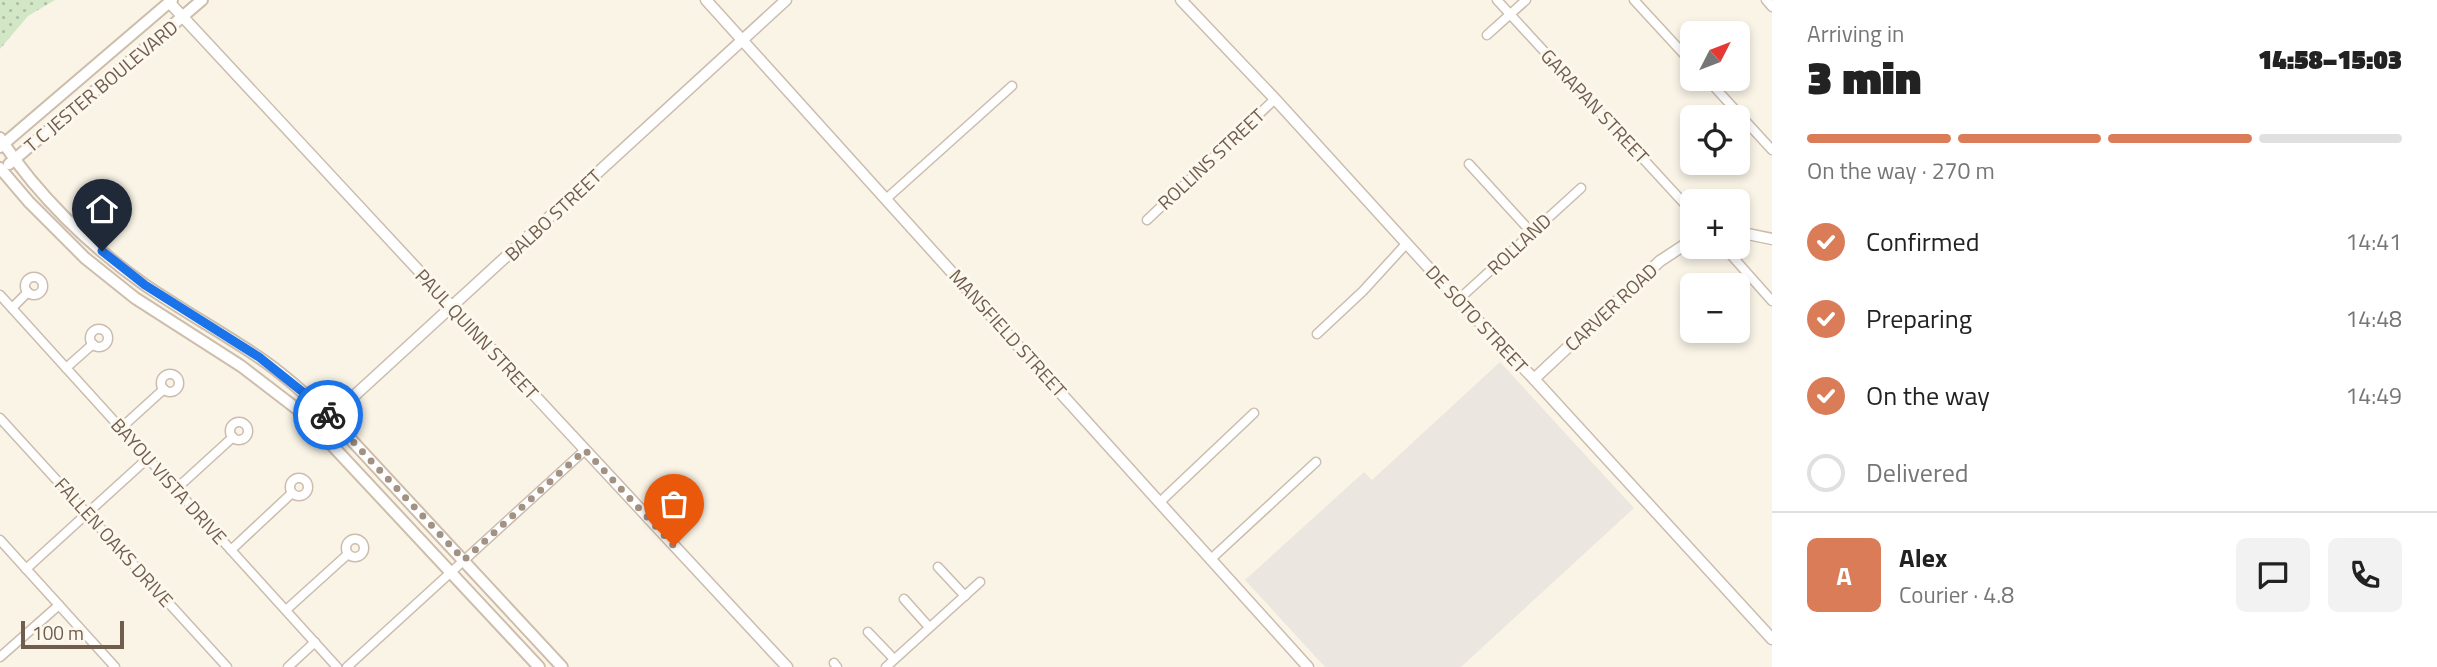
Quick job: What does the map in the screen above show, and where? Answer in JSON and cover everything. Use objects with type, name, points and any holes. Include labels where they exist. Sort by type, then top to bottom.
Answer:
[{"type":"main road","name":"T C JESTER BOULEVARD","points":[[1,171],[202,0]]},
{"type":"main road","name":"T C JESTER BOULEVARD","points":[[1,143],[170,1]]},
{"type":"main road","points":[[1,143],[49,199],[96,246],[145,285],[281,373],[331,418],[562,667]]},
{"type":"main road","points":[[1,171],[85,258],[135,298],[270,387],[318,429],[540,667]]},
{"type":"main road","points":[[85,258],[96,246]]},
{"type":"main road","points":[[206,343],[215,329]]},
{"type":"street","name":"MANSFIELD STREET","points":[[706,0],[1308,667]]},
{"type":"street","name":"BALBO STREET","points":[[318,429],[786,0]]},
{"type":"street","name":"DE SOTO STREET","points":[[1181,0],[1772,639]]},
{"type":"street","name":"GARAPAN STREET","points":[[1497,0],[1680,199]]},
{"type":"street","points":[[1488,35],[1526,0]]},
{"type":"street","points":[[1634,0],[1680,50]]},
{"type":"street","points":[[1766,0],[1772,7]]},
{"type":"street","name":"PAUL QUINN STREET","points":[[170,1],[787,667]]},
{"type":"street","points":[[886,199],[1012,86]]},
{"type":"street","points":[[1718,91],[1772,150]]},
{"type":"street","name":"ROLLINS STREET","points":[[1147,220],[1275,99]]},
{"type":"street","points":[[1469,164],[1532,233]]},
{"type":"street","name":"ROLLAND","points":[[1458,300],[1581,188]]},
{"type":"street","points":[[1750,234],[1772,239]]},
{"type":"street","points":[[1317,334],[1363,292],[1406,244]]},
{"type":"street","name":"CARVER ROAD","points":[[1534,379],[1660,261],[1680,248]]},
{"type":"street","points":[[1735,259],[1772,301]]},
{"type":"street","points":[[12,307],[28,292]]},
{"type":"street","name":"BAYOU VISTA DRIVE","points":[[0,295],[337,667]]},
{"type":"street","points":[[66,368],[93,344]]},
{"type":"street","points":[[121,428],[164,389]]},
{"type":"street","points":[[1160,502],[1254,413]]},
{"type":"street","name":"FALLEN OAKS DRIVE","points":[[0,418],[227,667]]},
{"type":"street","points":[[176,489],[233,437]]},
{"type":"street","points":[[347,667],[585,450]]},
{"type":"street","points":[[26,569],[148,458]]},
{"type":"street","points":[[1211,559],[1316,462]]},
{"type":"street","points":[[231,550],[292,493]]},
{"type":"street","points":[[0,540],[116,667]]},
{"type":"street","points":[[286,610],[348,554]]},
{"type":"street","points":[[938,567],[965,596]]},
{"type":"street","points":[[886,667],[980,582]]},
{"type":"street","points":[[904,599],[929,627]]},
{"type":"street","points":[[0,657],[59,605]]},
{"type":"street","points":[[868,632],[894,659]]},
{"type":"street","points":[[288,667],[315,642]]},
{"type":"shaded area","points":[[1500,362],[1634,508],[1461,667],[1325,667],[1245,580],[1364,472],[1372,480]]},
{"type":"green space","points":[[0,0],[55,0],[28,16],[0,49]]},
{"type":"way so far","points":[[328,415],[464,560],[585,450],[674,546]]},
{"type":"route","points":[[102,251],[145,285],[259,357],[328,415]]}]
